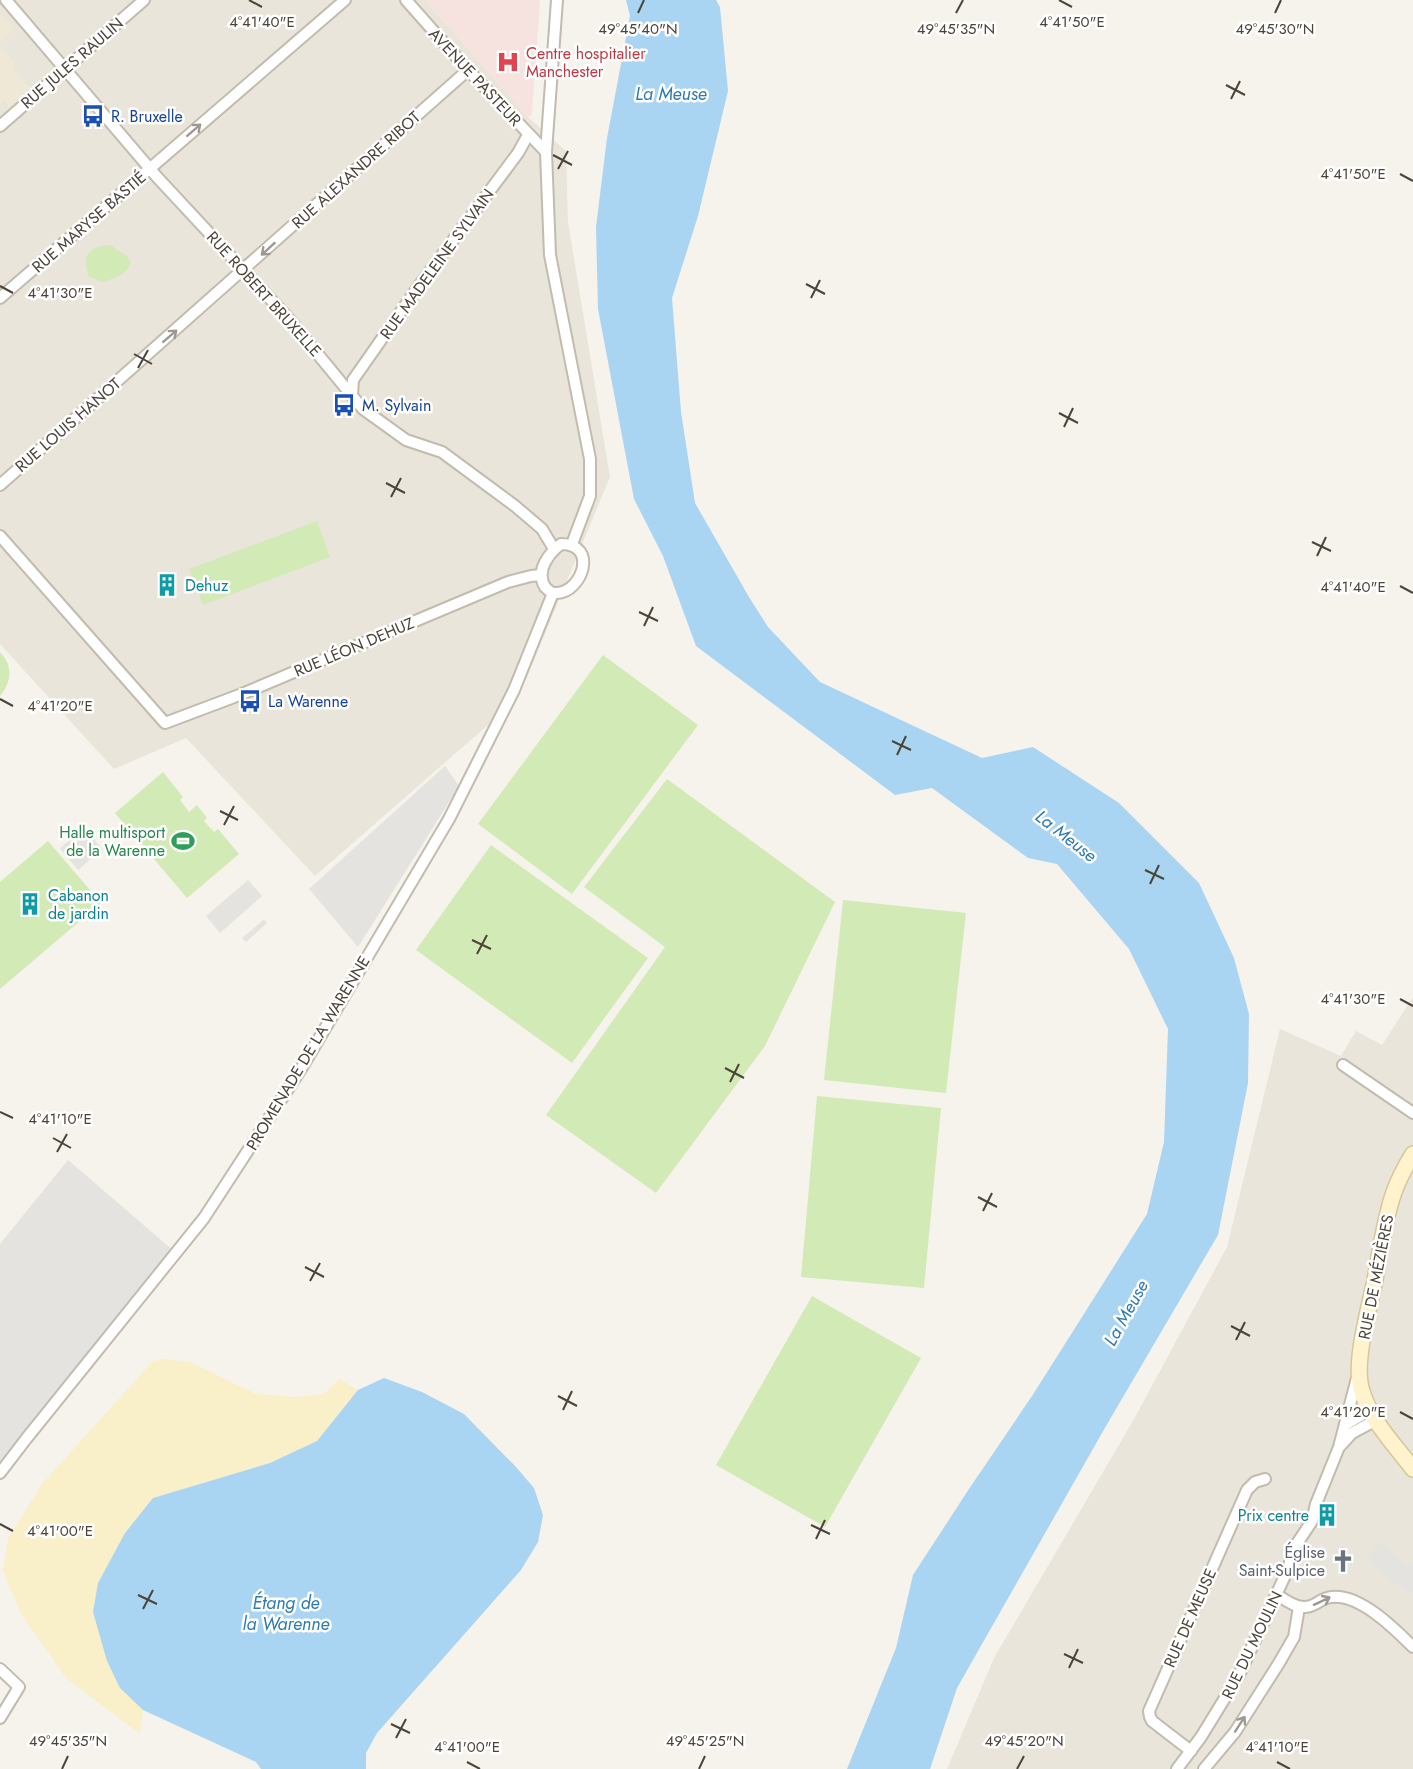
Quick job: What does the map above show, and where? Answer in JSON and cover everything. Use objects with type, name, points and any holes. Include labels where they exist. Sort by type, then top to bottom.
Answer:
[{"type":"street","name":"RUE ROBERT BRUXELLE","points":[[6,0],[150,168],[288,318],[363,410],[406,441],[442,452],[542,529],[554,549]]},
{"type":"street","name":"RUE JULES RAULIN","points":[[0,126],[144,0]]},
{"type":"street","name":"RUE MARYSE BASTIÉ","points":[[0,298],[345,0]]},
{"type":"street","name":"AVENUE PASTEUR","points":[[406,0],[468,70],[546,152]]},
{"type":"street","points":[[557,0],[546,152],[550,255],[590,459],[590,496],[572,544]]},
{"type":"street","name":"RUE ALEXANDRE RIBOT","points":[[244,270],[468,70]]},
{"type":"street","name":"RUE MADELEINE SYLVAIN","points":[[352,395],[353,380],[416,290],[518,153],[528,135]]},
{"type":"street","name":"RUE LOUIS HANOT","points":[[0,485],[244,270]]},
{"type":"street","name":"RUE LÉON DEHUZ","points":[[0,536],[165,723],[242,694],[508,582],[541,575]]},
{"type":"street","points":[[561,544],[572,544],[580,549],[583,559],[582,570],[577,581],[566,592],[548,591],[541,575],[544,563],[551,550],[561,544]]},
{"type":"street","name":"PROMENADE DE LA WARENNE","points":[[0,1473],[204,1218],[301,1069],[449,819],[514,690],[554,593]]},
{"type":"street","points":[[1343,1065],[1413,1113]]},
{"type":"street","name":"RUE DE MÉZIÈRES","points":[[1371,1411],[1362,1391],[1359,1371],[1389,1207],[1397,1184],[1413,1154]]},
{"type":"street","name":"RUE DU MOULIN","points":[[1177,1769],[1231,1690],[1249,1658],[1289,1567],[1292,1551],[1312,1521],[1316,1504],[1339,1447],[1359,1371]]},
{"type":"street","points":[[1345,1425],[1371,1411],[1413,1469]]},
{"type":"street","name":"RUE DU MOULIN","points":[[1339,1447],[1371,1411]]},
{"type":"street","name":"RUE DE MEUSE","points":[[1191,1751],[1152,1721],[1149,1711],[1247,1490],[1255,1482],[1265,1479]]},
{"type":"street","points":[[1277,1596],[1299,1607],[1312,1606],[1329,1597],[1344,1598],[1373,1612],[1413,1647]]},
{"type":"street","name":"RUE DU MOULIN","points":[[1204,1769],[1235,1732],[1285,1653],[1294,1637],[1299,1607]]},
{"type":"street","points":[[0,1669],[20,1687],[0,1718]]},
{"type":"shaded area","points":[[0,0],[425,0],[528,117],[566,151],[568,222],[610,477],[527,677],[488,725],[315,876],[186,738],[114,769],[0,644]]},
{"type":"shaded area","name":"Centre hospitalier Manchester","points":[[425,0],[540,0],[532,115],[528,117]]},
{"type":"shaded area","points":[[0,13],[15,29],[0,42]]},
{"type":"shaded area","points":[[0,46],[16,64],[12,68],[30,88],[9,107],[4,101],[0,104]]},
{"type":"shaded area","points":[[445,766],[459,786],[358,947],[309,889]]},
{"type":"shaded area","points":[[84,828],[102,849],[78,870],[60,848]]},
{"type":"shaded area","points":[[248,880],[262,896],[220,933],[206,916]]},
{"type":"shaded area","points":[[264,919],[267,923],[246,942],[242,938]]},
{"type":"shaded area","points":[[1413,997],[1413,1769],[947,1769],[994,1658],[1134,1419],[1227,1247],[1280,1029],[1341,1056],[1356,1031],[1382,1045]]},
{"type":"shaded area","points":[[68,1160],[175,1252],[0,1477],[0,1244]]},
{"type":"shaded area","points":[[1381,1542],[1407,1566],[1413,1562],[1413,1591],[1409,1595],[1367,1558]]},
{"type":"green space","points":[[110,245],[127,256],[131,262],[129,267],[119,276],[102,282],[89,277],[86,264],[88,254],[96,248]]},
{"type":"green space","points":[[317,521],[330,557],[203,605],[189,569]]},
{"type":"green space","points":[[0,652],[9,668],[9,679],[0,696]]},
{"type":"green space","points":[[603,655],[698,725],[572,894],[478,824]]},
{"type":"green space","name":"Halle multisport de la Warenne","points":[[163,772],[183,797],[180,800],[189,812],[197,805],[207,818],[204,821],[214,832],[218,829],[239,854],[187,898],[115,813]]},
{"type":"green space","points":[[667,779],[835,902],[765,1046],[656,1193],[546,1115],[665,947],[584,887]]},
{"type":"green space","points":[[48,841],[101,903],[0,989],[0,882]]},
{"type":"green space","points":[[491,845],[648,958],[572,1063],[416,950]]},
{"type":"green space","points":[[843,900],[966,913],[946,1093],[824,1080]]},
{"type":"green space","points":[[817,1096],[941,1108],[924,1288],[801,1277]]},
{"type":"green space","points":[[812,1296],[921,1358],[825,1527],[716,1465]]},
{"type":"sand","points":[[164,1359],[190,1362],[256,1394],[295,1397],[324,1394],[339,1379],[358,1390],[317,1441],[270,1463],[153,1498],[120,1688],[143,1710],[140,1734],[66,1678],[21,1614],[3,1571],[8,1539],[42,1484],[153,1361]]},
{"type":"water","name":"La Meuse","points":[[626,0],[716,0],[720,7],[728,91],[698,216],[672,298],[681,412],[695,503],[749,597],[768,627],[820,682],[982,758],[1033,747],[1119,803],[1199,883],[1234,958],[1249,1014],[1248,1083],[1218,1235],[957,1688],[930,1769],[847,1769],[896,1648],[913,1575],[1034,1393],[1147,1214],[1164,1142],[1168,1029],[1129,949],[1057,864],[1028,858],[932,788],[895,795],[696,646],[663,556],[634,499],[598,309],[596,227],[607,138],[630,16]]},
{"type":"water","name":"Étang de la Warenne","points":[[384,1378],[422,1392],[464,1414],[534,1488],[543,1515],[538,1542],[521,1570],[377,1733],[366,1753],[366,1769],[261,1769],[256,1762],[143,1710],[120,1688],[107,1661],[93,1612],[98,1583],[125,1533],[153,1498],[270,1463],[317,1441],[358,1390]]},
{"type":"place","name":"Centre hospitalier Manchester","points":[[508,62]]},
{"type":"place","name":"R. Bruxelle","points":[[93,116]]},
{"type":"place","name":"M. Sylvain","points":[[344,405]]},
{"type":"place","name":"Dehuz","points":[[167,585]]},
{"type":"place","name":"La Warenne","points":[[250,701]]},
{"type":"place","name":"Halle multisport de la Warenne","points":[[183,841]]},
{"type":"place","name":"Cabanon de jardin","points":[[30,904]]},
{"type":"place","name":"Prix centre","points":[[1327,1515]]},
{"type":"place","name":"Église Saint-Sulpice","points":[[1343,1561]]}]
